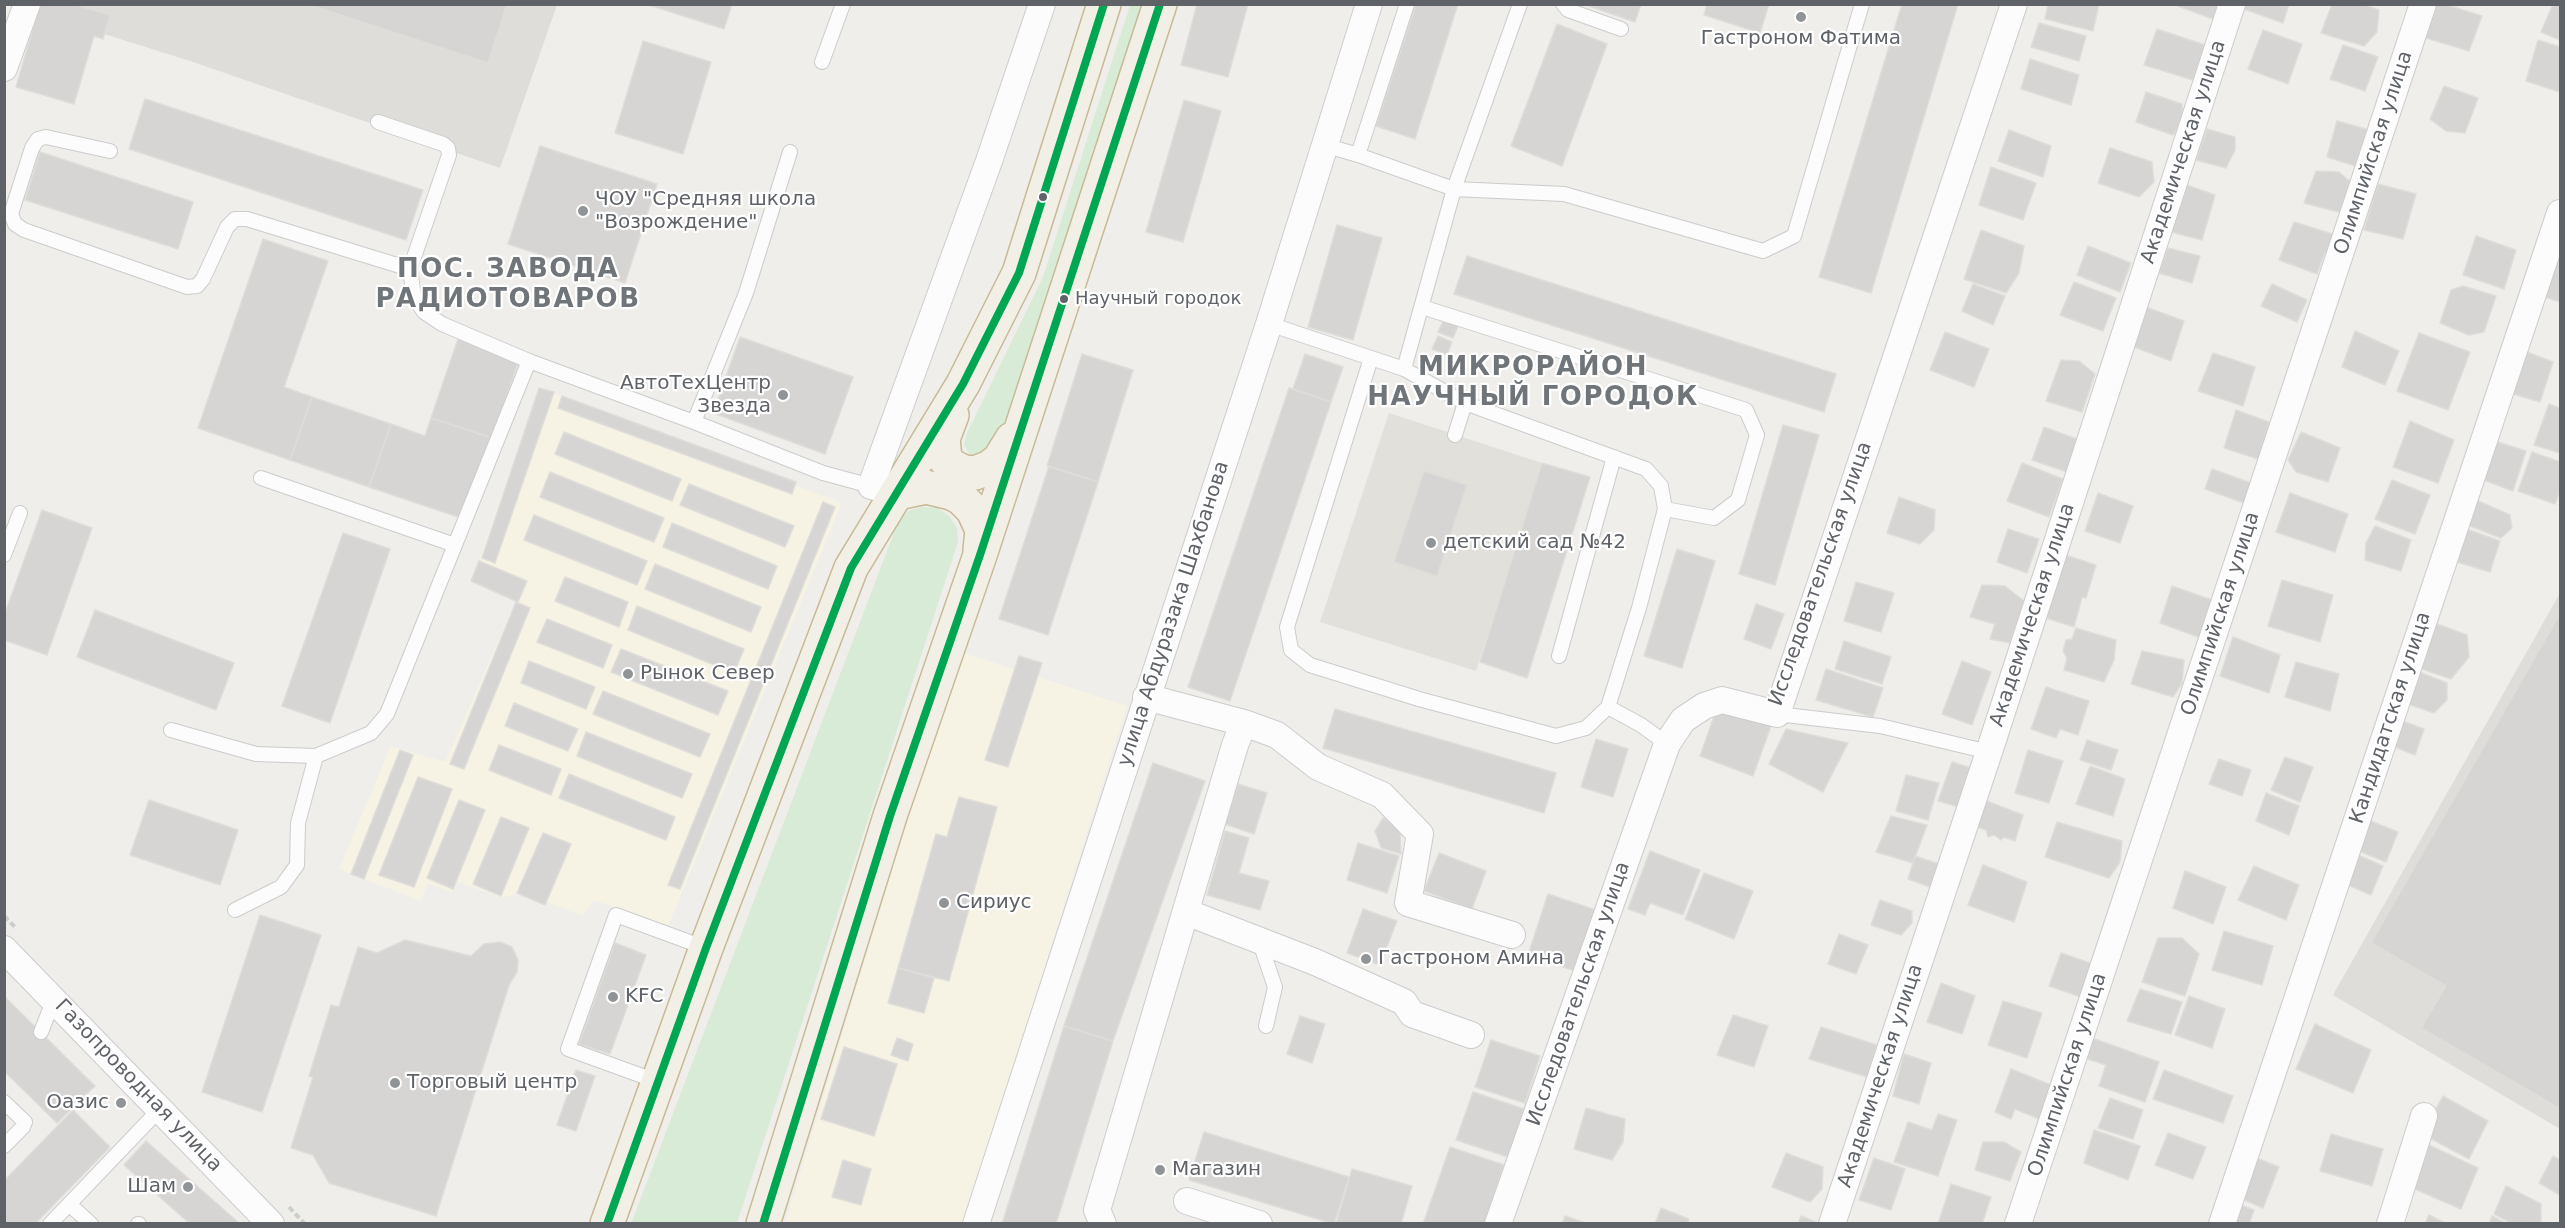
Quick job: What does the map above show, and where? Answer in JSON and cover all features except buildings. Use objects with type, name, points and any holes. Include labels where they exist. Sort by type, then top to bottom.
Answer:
[{"type":"highway","points":[[1024,419],[999,460],[988,468],[975,473],[964,472],[952,466],[945,459],[944,439],[963,384],[1019,273],[1104,4]]},
{"type":"highway","points":[[763,1224],[890,816],[980,555],[1160,4]]},
{"type":"highway","points":[[607,1217],[659,1083],[706,948],[884,489],[963,384]]},
{"type":"highway","points":[[884,489],[933,488],[961,498],[973,510],[982,530],[980,555]]},
{"type":"street","points":[[4,68],[27,4]]},
{"type":"street","points":[[884,489],[1042,4]]},
{"type":"street","name":"улица Абдуразака Шахбанова","points":[[976,1224],[1269,324],[1370,4]]},
{"type":"street","name":"Исследовательская улица","points":[[1498,1224],[1666,744],[1683,720],[1704,705],[1722,700],[1777,714],[2014,4]]},
{"type":"street","name":"Академическая улица","points":[[1832,1224],[1989,752],[2232,4]]},
{"type":"street","name":"Олимпийская улица","points":[[2018,1224],[2423,4]]},
{"type":"street","name":"Кандидатская улица","points":[[2222,1224],[2560,213]]},
{"type":"street","points":[[1146,697],[1244,723],[1277,735],[1318,767],[1383,795],[1420,834],[1408,903],[1512,935]]},
{"type":"street","points":[[1103,1224],[1097,1210],[1235,745],[1244,723]]},
{"type":"street","points":[[1186,912],[1315,962],[1404,1002],[1412,1014],[1471,1035]]},
{"type":"street","name":"Газопроводная улица","points":[[4,949],[271,1224]]},
{"type":"street","points":[[2390,1224],[2424,1116]]},
{"type":"street","points":[[1187,1201],[1218,1217],[1259,1224]]},
{"type":"lane","points":[[822,62],[843,4]]},
{"type":"lane","points":[[1358,155],[1407,4]]},
{"type":"lane","points":[[1404,369],[1454,189],[1520,4]]},
{"type":"lane","points":[[1563,4],[1568,10],[1621,29]]},
{"type":"lane","points":[[1324,145],[1454,189],[1564,194],[1762,251],[1794,236],[1862,4]]},
{"type":"lane","points":[[378,122],[443,144],[448,148],[449,154],[410,269],[414,297],[424,312],[442,324],[529,361],[823,473],[884,489]]},
{"type":"lane","points":[[110,151],[46,137],[38,139],[32,148],[11,213],[15,224],[24,230],[187,287],[196,286],[203,279],[227,227],[236,219],[247,219],[410,269]]},
{"type":"lane","points":[[694,422],[746,293],[790,152]]},
{"type":"lane","points":[[1422,307],[1746,410],[1757,435],[1738,500],[1714,518],[1665,509]]},
{"type":"lane","points":[[1269,324],[1371,358],[1404,369],[1466,403],[1646,469],[1661,486],[1665,509],[1639,608],[1608,707],[1586,728],[1556,736],[1419,699],[1311,665],[1291,650],[1287,627],[1371,358]]},
{"type":"lane","points":[[171,730],[256,754],[316,756],[371,733],[387,714],[529,361]]},
{"type":"lane","points":[[1455,435],[1466,403]]},
{"type":"lane","points":[[1559,656],[1614,457]]},
{"type":"lane","points":[[261,478],[455,545]]},
{"type":"lane","points":[[5,551],[20,513]]},
{"type":"lane","points":[[1608,707],[1641,725],[1666,744]]},
{"type":"lane","points":[[1777,714],[1880,726],[1989,752]]},
{"type":"lane","points":[[235,910],[281,887],[297,865],[298,823],[316,756]]},
{"type":"lane","points":[[659,1083],[568,1049],[616,915],[706,948]]},
{"type":"lane","points":[[1259,940],[1275,987],[1266,1026]]},
{"type":"lane","points":[[41,1032],[54,999]]},
{"type":"lane","points":[[4,1102],[25,1122],[4,1146]]},
{"type":"lane","points":[[50,1224],[159,1110]]},
{"type":"lane","points":[[69,1204],[91,1224]]},
{"type":"shaded area","points":[[12,5],[557,5],[500,168],[190,61]]},
{"type":"shaded area","name":"Рынок Север","points":[[539,388],[842,503],[668,926],[594,900],[583,916],[521,892],[502,898],[456,881],[451,892],[428,883],[421,901],[339,869],[391,746],[445,762],[516,601],[472,581]]},
{"type":"shaded area","name":"детский сад №42","points":[[1389,413],[1542,463],[1476,671],[1320,622]]},
{"type":"shaded area","points":[[2560,593],[2560,1129],[2333,995]]},
{"type":"shaded area","points":[[958,651],[1127,706],[964,1223],[785,1224]]},
{"type":"green space","points":[[1130,5],[1143,5],[1003,437],[977,458],[969,454],[964,444],[967,433],[1043,277]]},
{"type":"green space","points":[[922,507],[937,508],[949,516],[957,528],[958,542],[737,1223],[631,1224],[898,522],[908,511]]},
{"type":"transit line","points":[[607,1224],[706,948],[851,568],[963,384],[1019,273],[1104,4]]},
{"type":"transit line","points":[[763,1224],[890,816],[980,555],[1160,4]]},
{"type":"place","name":"Гастроном Фатима","points":[[1801,17]]},
{"type":"place","name":"ЧОУ \"Средняя школа \"Возрождение\"","points":[[583,211]]},
{"type":"place","name":"Научный городок","points":[[1064,299]]},
{"type":"place","name":"АвтоТехЦентр Звезда","points":[[783,395]]},
{"type":"place","name":"детский сад №42","points":[[1431,543]]},
{"type":"place","name":"Рынок Север","points":[[628,674]]},
{"type":"place","name":"Сириус","points":[[944,903]]},
{"type":"place","name":"Гастроном Амина","points":[[1366,959]]},
{"type":"place","name":"KFC","points":[[613,997]]},
{"type":"place","name":"Торговый центр","points":[[395,1083]]},
{"type":"place","name":"Оазис","points":[[121,1103]]},
{"type":"place","name":"Магазин","points":[[1160,1170]]},
{"type":"place","name":"Шам","points":[[188,1187]]},
{"type":"district","name":"ПОС. ЗАВОДА РАДИОТОВАРОВ","points":[[508,285]]},
{"type":"district","name":"МИКРОРАЙОН НАУЧНЫЙ ГОРОДОК","points":[[1533,383]]}]
